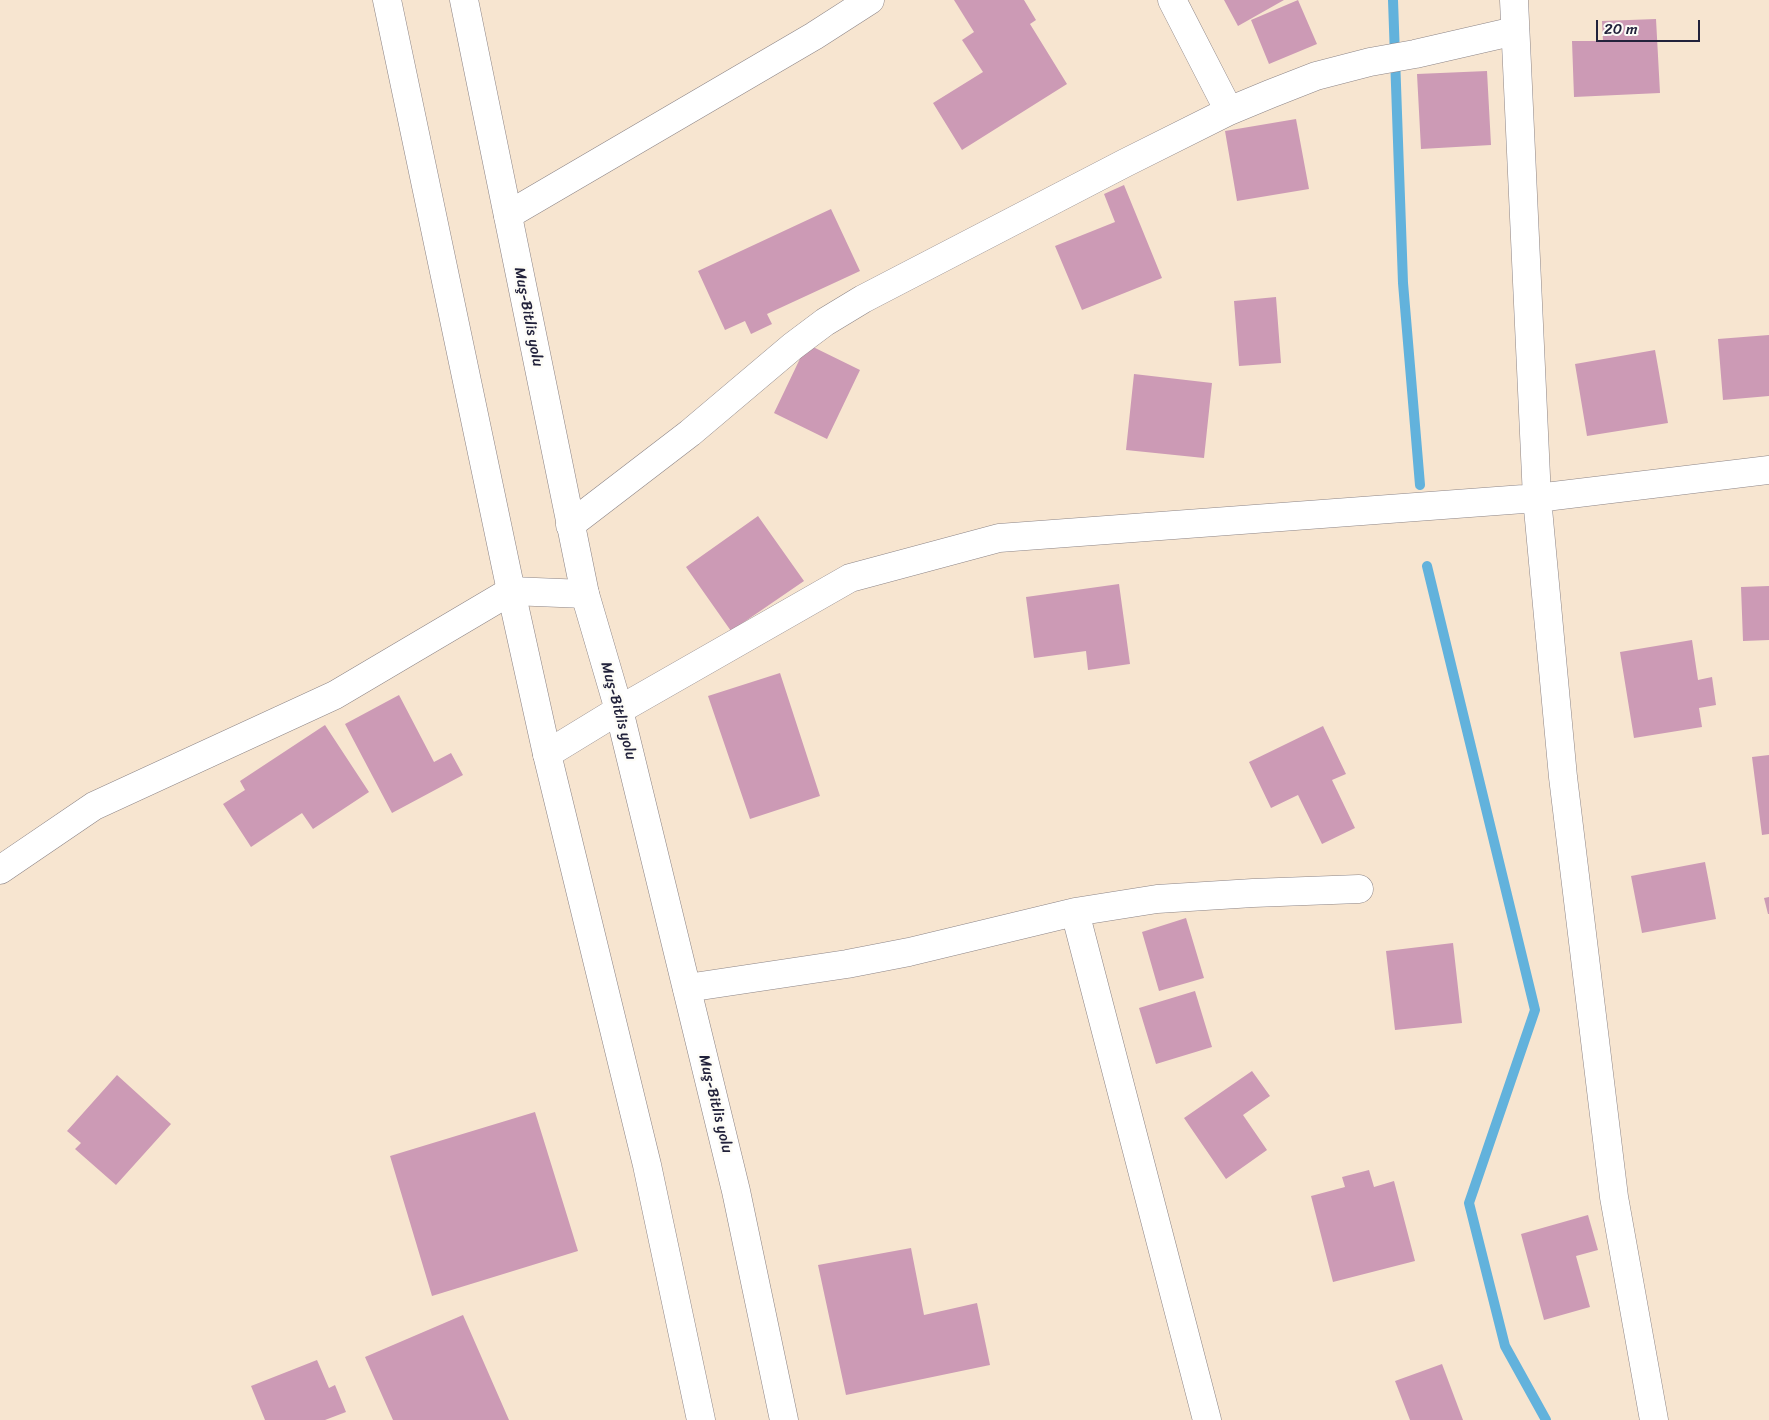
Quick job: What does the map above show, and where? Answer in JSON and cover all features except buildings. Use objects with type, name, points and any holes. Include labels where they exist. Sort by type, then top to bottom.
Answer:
[{"type":"main road","points":[[388,0],[511,591],[548,754],[647,1165],[701,1420]]},
{"type":"main road","name":"Muş-Bitlis yolu","points":[[464,0],[585,594],[618,710],[687,988],[736,1192],[784,1420]]},
{"type":"main road","points":[[508,215],[814,36],[870,0]]},
{"type":"main road","points":[[1172,0],[1229,111]]},
{"type":"main road","points":[[1514,0],[1537,498],[1563,777],[1614,1197],[1654,1420]]},
{"type":"main road","points":[[570,525],[690,433],[793,346],[825,322],[862,299],[1229,111],[1316,76],[1370,62],[1415,54],[1515,31]]},
{"type":"main road","points":[[548,754],[618,710],[850,578],[999,538],[1537,498],[1769,470]]},
{"type":"main road","points":[[0,870],[94,806],[335,695],[511,591],[585,594]]},
{"type":"main road","points":[[687,988],[847,964],[909,952],[1075,912],[1156,899],[1359,889]]},
{"type":"main road","points":[[1075,912],[1207,1420]]},
{"type":"waterway","points":[[1393,0],[1403,283],[1420,485]]},
{"type":"waterway","points":[[1427,566],[1535,1010],[1469,1203],[1505,1346],[1546,1420]]}]
